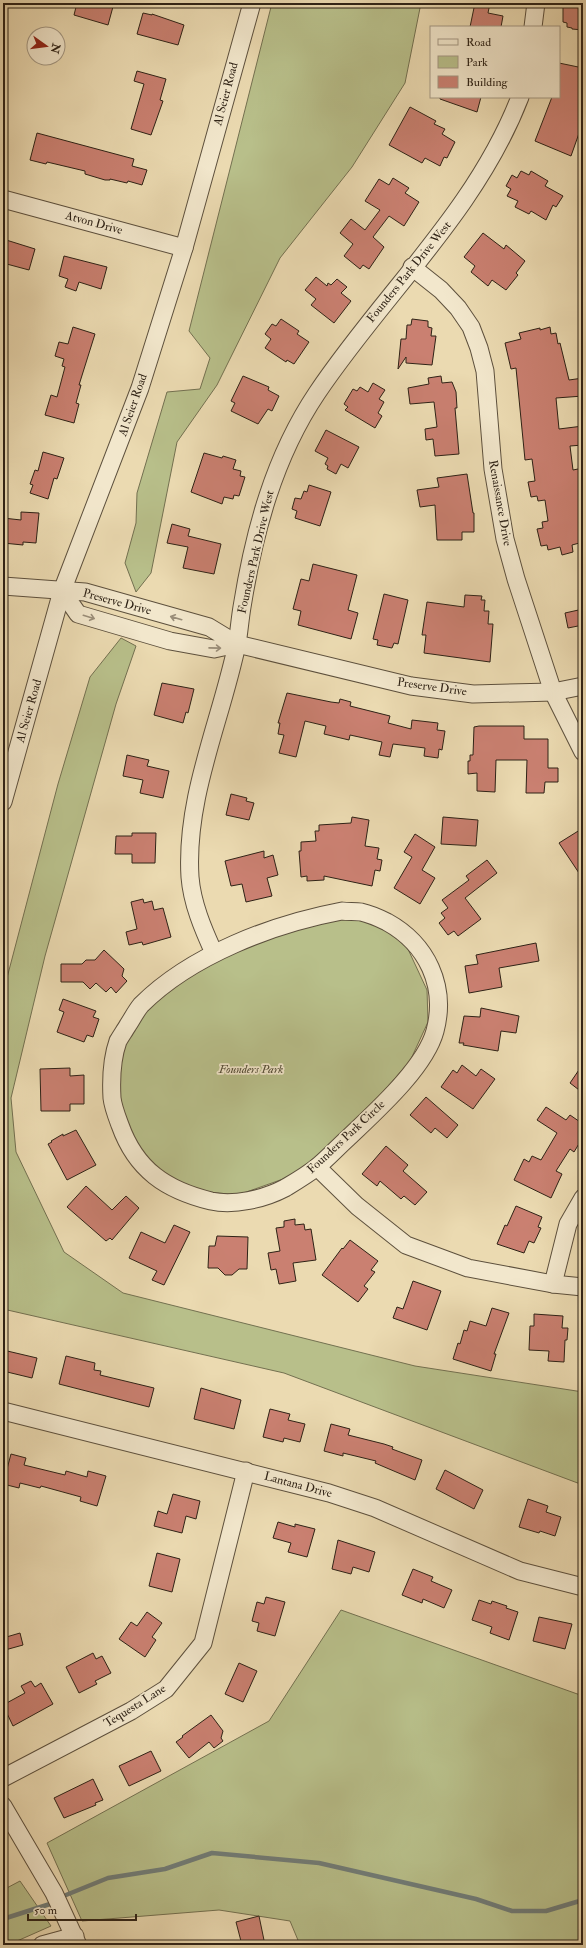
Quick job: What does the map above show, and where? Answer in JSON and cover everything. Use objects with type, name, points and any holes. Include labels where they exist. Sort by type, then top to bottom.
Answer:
[{"type":"street","name":"Al Seier Road","points":[[3,802],[62,591],[140,388],[184,248],[252,3]]},
{"type":"street","points":[[533,26],[536,3]]},
{"type":"street","name":"Founders Park Drive West","points":[[214,953],[200,920],[190,878],[191,826],[237,644],[242,606],[268,493],[283,456],[316,395],[344,355],[412,267],[435,241],[471,192],[507,130],[520,98]]},
{"type":"street","name":"Atvon Drive","points":[[3,198],[184,248]]},
{"type":"street","name":"Renaissance Drive","points":[[412,267],[441,290],[458,308],[471,327],[479,348],[485,371],[493,469],[505,539],[516,579],[553,692],[583,752]]},
{"type":"street","points":[[3,586],[62,591]]},
{"type":"street","name":"Preserve Drive","points":[[62,591],[78,614],[170,641],[214,649],[237,644]]},
{"type":"street","name":"Preserve Drive","points":[[62,591],[85,592],[209,627],[237,644],[411,686],[473,694],[553,692],[583,686]]},
{"type":"street","name":"Founders Park Circle","points":[[348,912],[362,912],[379,918],[398,928],[416,943],[428,963],[437,987],[435,1032],[426,1051],[414,1069],[367,1119],[316,1167],[284,1188],[262,1197],[236,1202],[215,1202],[194,1197],[173,1188],[142,1166],[132,1152],[112,1100],[113,1066],[119,1041],[140,1006],[174,979],[214,953],[249,938],[311,917],[348,912]]},
{"type":"street","points":[[316,1167],[357,1206],[406,1245],[468,1268],[553,1284],[583,1287]]},
{"type":"street","points":[[553,1284],[568,1224],[583,1198]]},
{"type":"street","name":"Lantana Drive","points":[[3,1411],[329,1493],[375,1508],[520,1571],[583,1587]]},
{"type":"street","name":"Tequesta Lane","points":[[3,1778],[131,1712],[166,1689],[203,1643],[246,1471]]},
{"type":"street","points":[[3,1806],[54,1893],[76,1940],[42,1945]]},
{"type":"green space","points":[[272,3],[421,3],[405,83],[352,167],[280,258],[217,385],[177,442],[151,573],[136,592],[125,563],[136,523],[137,493],[167,392],[200,389],[210,358],[189,331]]},
{"type":"green space","points":[[121,638],[136,646],[116,704],[45,956],[11,1098],[16,1152],[64,1252],[123,1293],[415,1366],[583,1392],[583,1485],[284,1373],[3,1309],[3,993],[58,784],[90,677]]},
{"type":"green space","name":"Founders Park","points":[[334,914],[374,921],[407,947],[427,990],[428,1022],[410,1061],[317,1167],[238,1195],[199,1191],[160,1173],[126,1132],[116,1092],[119,1044],[142,1008],[215,952]]},
{"type":"green space","points":[[341,1610],[583,1696],[583,1945],[300,1945],[290,1921],[219,1910],[82,1921],[47,1843],[269,1721]]},
{"type":"green space","points":[[20,1881],[51,1926],[8,1945],[3,1945],[3,1890]]},
{"type":"building","points":[[77,3],[114,3],[108,25],[74,15]]},
{"type":"building","points":[[475,3],[490,3],[488,13],[503,16],[501,26],[470,26]]},
{"type":"building","points":[[563,3],[583,3],[583,30],[567,27],[567,23],[563,22]]},
{"type":"building","points":[[143,13],[152,14],[184,25],[178,45],[137,34]]},
{"type":"building","points":[[560,63],[583,68],[583,122],[571,156],[535,141],[552,98],[560,98]]},
{"type":"building","points":[[137,71],[166,79],[160,100],[163,101],[151,135],[131,129],[144,84],[134,81]]},
{"type":"building","points":[[440,98],[481,98],[477,112]]},
{"type":"building","points":[[410,107],[436,121],[434,124],[445,129],[442,134],[455,142],[447,158],[444,157],[440,166],[425,158],[422,163],[389,145]]},
{"type":"building","points":[[37,133],[134,159],[132,166],[147,170],[142,185],[128,181],[127,183],[110,179],[105,180],[85,174],[85,171],[47,162],[46,164],[30,160]]},
{"type":"building","points":[[521,171],[529,175],[531,171],[548,181],[545,186],[563,196],[556,207],[553,205],[546,220],[531,211],[529,214],[515,207],[518,201],[507,196],[511,189],[506,186],[512,175],[517,178]]},
{"type":"building","points":[[393,178],[409,188],[405,193],[419,202],[404,226],[389,216],[373,237],[384,247],[369,269],[363,265],[360,269],[344,256],[353,244],[340,233],[351,219],[365,230],[380,210],[365,201],[379,179],[389,185]]},
{"type":"building","points":[[483,233],[504,249],[506,245],[525,261],[516,273],[518,275],[506,290],[492,280],[488,286],[471,272],[475,266],[464,257]]},
{"type":"building","points":[[3,239],[35,249],[29,270],[3,263]]},
{"type":"building","points":[[64,256],[107,267],[101,289],[79,282],[76,291],[65,287],[68,279],[59,276]]},
{"type":"building","points":[[316,277],[327,286],[328,283],[331,285],[337,279],[347,287],[341,293],[351,301],[334,323],[311,305],[316,299],[305,290]]},
{"type":"building","points":[[281,319],[299,331],[297,334],[309,342],[294,364],[287,360],[286,362],[265,348],[271,339],[265,334],[272,324],[276,326]]},
{"type":"building","points":[[412,319],[428,321],[428,327],[432,328],[431,336],[436,336],[432,365],[406,363],[406,357],[398,369],[401,339],[406,339],[407,325],[411,325]]},
{"type":"building","points":[[73,327],[95,334],[79,385],[81,385],[76,403],[79,404],[74,423],[45,415],[51,395],[57,397],[65,367],[62,366],[64,359],[55,356],[59,342],[68,344]]},
{"type":"building","points":[[550,327],[551,334],[556,333],[558,344],[560,343],[569,380],[583,378],[583,396],[556,398],[559,429],[583,426],[583,445],[570,446],[573,470],[583,468],[583,487],[580,488],[583,507],[583,542],[572,545],[573,552],[562,555],[560,547],[548,550],[547,545],[541,546],[537,529],[543,528],[542,522],[548,521],[545,500],[538,501],[537,496],[531,497],[528,482],[535,481],[532,459],[525,460],[516,368],[511,369],[505,343],[521,339],[519,333]]},
{"type":"building","points":[[243,376],[269,387],[268,390],[279,396],[272,411],[268,409],[258,424],[231,411],[235,403],[231,401]]},
{"type":"building","points":[[441,376],[442,383],[452,382],[456,392],[457,408],[455,408],[459,454],[435,456],[433,439],[426,440],[425,429],[437,427],[434,402],[410,404],[408,388],[429,384],[428,378]]},
{"type":"building","points":[[373,383],[385,390],[379,399],[384,402],[378,413],[382,416],[375,428],[345,410],[348,407],[344,404],[353,389],[357,391],[360,387],[368,392]]},
{"type":"building","points":[[326,430],[359,447],[348,468],[341,464],[336,474],[327,469],[328,466],[325,464],[328,458],[315,451]]},
{"type":"building","points":[[43,452],[64,458],[57,479],[54,478],[48,499],[30,493],[33,485],[30,484],[35,470],[38,471]]},
{"type":"building","points":[[204,453],[236,460],[233,469],[241,471],[240,476],[245,477],[239,496],[234,495],[233,499],[224,497],[222,504],[191,492]]},
{"type":"building","points":[[467,474],[474,513],[474,532],[462,532],[462,540],[437,540],[435,505],[420,507],[417,490],[439,487],[437,478]]},
{"type":"building","points":[[309,485],[331,492],[320,526],[295,518],[297,511],[292,509],[295,498],[301,499],[304,491],[307,492]]},
{"type":"building","points":[[21,512],[39,513],[36,543],[23,542],[23,545],[3,543],[3,518],[21,520]]},
{"type":"building","points":[[172,524],[190,529],[188,536],[221,544],[214,574],[183,568],[188,547],[167,543]]},
{"type":"building","points":[[313,564],[357,575],[348,610],[358,613],[351,639],[298,625],[301,611],[293,609],[301,579],[309,581]]},
{"type":"building","points":[[384,594],[408,600],[398,644],[394,643],[392,648],[377,645],[378,640],[373,639]]},
{"type":"building","points":[[465,595],[482,596],[481,600],[485,600],[484,611],[489,611],[488,624],[493,624],[490,662],[424,653],[426,635],[422,635],[427,602],[464,607]]},
{"type":"building","points":[[583,609],[583,625],[568,628],[565,613]]},
{"type":"building","points":[[162,683],[194,689],[188,713],[186,712],[183,723],[154,715]]},
{"type":"building","points":[[287,693],[331,702],[339,703],[340,699],[351,702],[350,706],[390,716],[388,723],[411,729],[412,720],[438,723],[437,730],[445,731],[442,750],[439,749],[438,758],[424,756],[425,748],[393,744],[390,757],[379,755],[382,742],[350,735],[349,740],[324,734],[326,726],[305,721],[296,757],[279,753],[284,735],[278,734],[280,723],[278,723]]},
{"type":"building","points":[[524,726],[524,739],[548,739],[548,768],[558,768],[558,782],[545,782],[544,793],[526,793],[527,760],[496,760],[495,792],[477,791],[477,773],[468,774],[468,761],[470,761],[470,755],[473,755],[474,727]]},
{"type":"building","points":[[127,755],[149,760],[147,766],[169,771],[163,798],[140,793],[143,780],[123,776]]},
{"type":"building","points":[[231,794],[247,798],[246,801],[254,803],[249,820],[226,815]]},
{"type":"building","points":[[352,817],[369,820],[365,846],[379,848],[377,859],[382,860],[380,871],[375,870],[372,886],[324,876],[324,880],[307,881],[307,876],[301,877],[299,851],[301,851],[301,842],[316,841],[315,831],[319,831],[319,825],[351,823]]},
{"type":"building","points":[[443,817],[478,820],[476,846],[441,844]]},
{"type":"building","points":[[583,828],[583,879],[559,843]]},
{"type":"building","points":[[132,833],[156,833],[155,863],[132,863],[132,854],[115,854],[116,836],[132,836]]},
{"type":"building","points":[[415,834],[435,847],[422,870],[435,878],[420,904],[394,888],[412,857],[404,852]]},
{"type":"building","points":[[264,851],[264,858],[273,855],[278,875],[267,878],[272,896],[246,902],[242,884],[231,886],[225,861]]},
{"type":"building","points":[[487,860],[497,873],[465,898],[481,919],[458,936],[454,931],[448,935],[439,923],[445,918],[441,913],[448,908],[442,900],[469,880],[466,876]]},
{"type":"building","points":[[143,899],[144,903],[152,901],[154,910],[163,908],[171,937],[143,945],[142,942],[129,945],[126,932],[137,929],[131,902]]},
{"type":"building","points":[[536,943],[539,961],[499,968],[502,987],[469,993],[465,966],[478,964],[476,955]]},
{"type":"building","points":[[104,950],[124,969],[122,976],[127,981],[116,993],[111,987],[106,992],[96,983],[90,989],[83,982],[61,982],[61,964],[82,964],[86,960],[95,960]]},
{"type":"building","points":[[63,999],[96,1011],[93,1017],[99,1019],[93,1037],[87,1035],[84,1042],[57,1032],[64,1012],[59,1010]]},
{"type":"building","points":[[481,1008],[519,1016],[516,1033],[501,1031],[498,1051],[459,1043],[464,1016],[480,1017]]},
{"type":"building","points":[[583,1064],[583,1093],[570,1083]]},
{"type":"building","points":[[462,1065],[476,1076],[481,1069],[495,1079],[473,1109],[441,1087],[453,1070],[457,1073]]},
{"type":"building","points":[[70,1068],[70,1076],[84,1075],[84,1104],[70,1104],[70,1111],[41,1111],[40,1069]]},
{"type":"building","points":[[426,1097],[458,1125],[447,1138],[435,1128],[431,1133],[410,1115]]},
{"type":"building","points":[[546,1107],[566,1120],[570,1115],[583,1124],[583,1137],[574,1152],[570,1149],[556,1171],[562,1174],[551,1198],[514,1180],[524,1159],[529,1162],[532,1156],[541,1160],[557,1133],[537,1120]]},
{"type":"building","points":[[76,1130],[96,1165],[67,1180],[48,1144],[63,1134],[63,1136]]},
{"type":"building","points":[[386,1146],[408,1165],[403,1171],[427,1192],[415,1205],[404,1196],[401,1199],[380,1181],[377,1186],[362,1174]]},
{"type":"building","points":[[86,1186],[112,1210],[126,1196],[139,1208],[112,1240],[110,1238],[106,1241],[67,1207]]},
{"type":"building","points":[[516,1206],[542,1217],[538,1227],[541,1228],[534,1243],[529,1241],[524,1253],[497,1244],[505,1225],[507,1226]]},
{"type":"building","points":[[295,1219],[295,1225],[304,1224],[305,1230],[311,1229],[316,1260],[293,1263],[296,1281],[279,1284],[276,1269],[271,1270],[268,1253],[280,1251],[276,1228],[284,1227],[284,1221]]},
{"type":"building","points":[[174,1225],[190,1232],[164,1285],[152,1280],[157,1271],[129,1258],[141,1232],[165,1243]]},
{"type":"building","points":[[217,1236],[248,1237],[247,1269],[239,1269],[232,1275],[225,1275],[218,1268],[208,1268],[209,1246],[215,1246]]},
{"type":"building","points":[[350,1240],[378,1261],[371,1270],[375,1272],[364,1286],[368,1289],[358,1302],[322,1275],[342,1248],[343,1249]]},
{"type":"building","points":[[413,1281],[441,1291],[427,1330],[393,1318],[397,1307],[403,1309]]},
{"type":"building","points":[[492,1308],[509,1313],[494,1354],[496,1354],[491,1371],[453,1359],[458,1343],[460,1344],[464,1330],[467,1331],[470,1321],[486,1326]]},
{"type":"building","points":[[534,1314],[563,1316],[562,1328],[568,1328],[567,1340],[565,1340],[564,1362],[548,1361],[549,1351],[529,1350],[530,1326],[534,1326]]},
{"type":"building","points":[[3,1350],[37,1358],[32,1378],[3,1371]]},
{"type":"building","points":[[66,1356],[95,1363],[94,1370],[101,1371],[100,1375],[154,1388],[149,1407],[59,1384]]},
{"type":"building","points":[[201,1388],[241,1400],[234,1429],[194,1419]]},
{"type":"building","points":[[270,1409],[290,1414],[288,1420],[305,1424],[300,1442],[284,1438],[283,1442],[263,1437]]},
{"type":"building","points":[[331,1424],[350,1429],[348,1435],[393,1447],[392,1449],[422,1460],[415,1480],[375,1463],[376,1461],[343,1453],[343,1456],[324,1451]]},
{"type":"building","points":[[11,1454],[26,1458],[24,1465],[65,1475],[66,1471],[87,1477],[88,1471],[106,1476],[97,1506],[80,1501],[81,1497],[41,1486],[40,1488],[20,1483],[19,1488],[3,1484]]},
{"type":"building","points":[[445,1470],[483,1490],[474,1509],[436,1489]]},
{"type":"building","points":[[173,1494],[200,1501],[196,1519],[186,1516],[182,1533],[154,1526],[158,1511],[167,1514]]},
{"type":"building","points":[[528,1499],[548,1506],[546,1512],[561,1517],[555,1536],[540,1531],[539,1533],[519,1527]]},
{"type":"building","points":[[278,1522],[295,1527],[295,1524],[315,1529],[307,1557],[288,1552],[291,1543],[273,1538]]},
{"type":"building","points":[[338,1540],[375,1552],[369,1572],[353,1567],[351,1574],[332,1569]]},
{"type":"building","points":[[157,1553],[180,1559],[172,1592],[149,1586]]},
{"type":"building","points":[[413,1569],[433,1577],[431,1581],[452,1590],[444,1608],[423,1599],[422,1603],[402,1595]]},
{"type":"building","points":[[266,1597],[285,1602],[275,1636],[257,1631],[259,1623],[252,1621],[257,1602],[264,1604]]},
{"type":"building","points":[[479,1600],[491,1604],[492,1601],[507,1606],[506,1608],[518,1612],[509,1640],[490,1633],[492,1627],[472,1620]]},
{"type":"building","points":[[147,1612],[162,1623],[152,1637],[156,1640],[145,1657],[119,1639],[131,1622],[137,1626]]},
{"type":"building","points":[[539,1617],[572,1624],[565,1649],[533,1641]]},
{"type":"building","points":[[20,1633],[23,1645],[5,1650],[3,1638]]},
{"type":"building","points":[[93,1653],[96,1659],[102,1656],[111,1673],[95,1681],[97,1684],[79,1693],[66,1667]]},
{"type":"building","points":[[239,1663],[257,1671],[243,1702],[225,1694]]},
{"type":"building","points":[[31,1681],[35,1687],[41,1683],[53,1704],[13,1726],[3,1705],[25,1693],[21,1686]]},
{"type":"building","points":[[211,1715],[223,1731],[221,1738],[223,1741],[214,1748],[209,1742],[189,1758],[176,1742]]},
{"type":"building","points":[[151,1751],[161,1771],[129,1786],[119,1766]]},
{"type":"building","points":[[93,1779],[103,1800],[95,1803],[96,1805],[64,1818],[54,1798]]},
{"type":"building","points":[[259,1916],[265,1945],[242,1945],[236,1922]]},
{"type":"waterway","points":[[66,1895],[108,1878],[165,1869],[212,1853],[319,1863],[476,1899],[512,1911],[546,1911],[583,1900]]},
{"type":"waterway","points":[[3,1919],[50,1904]]}]
